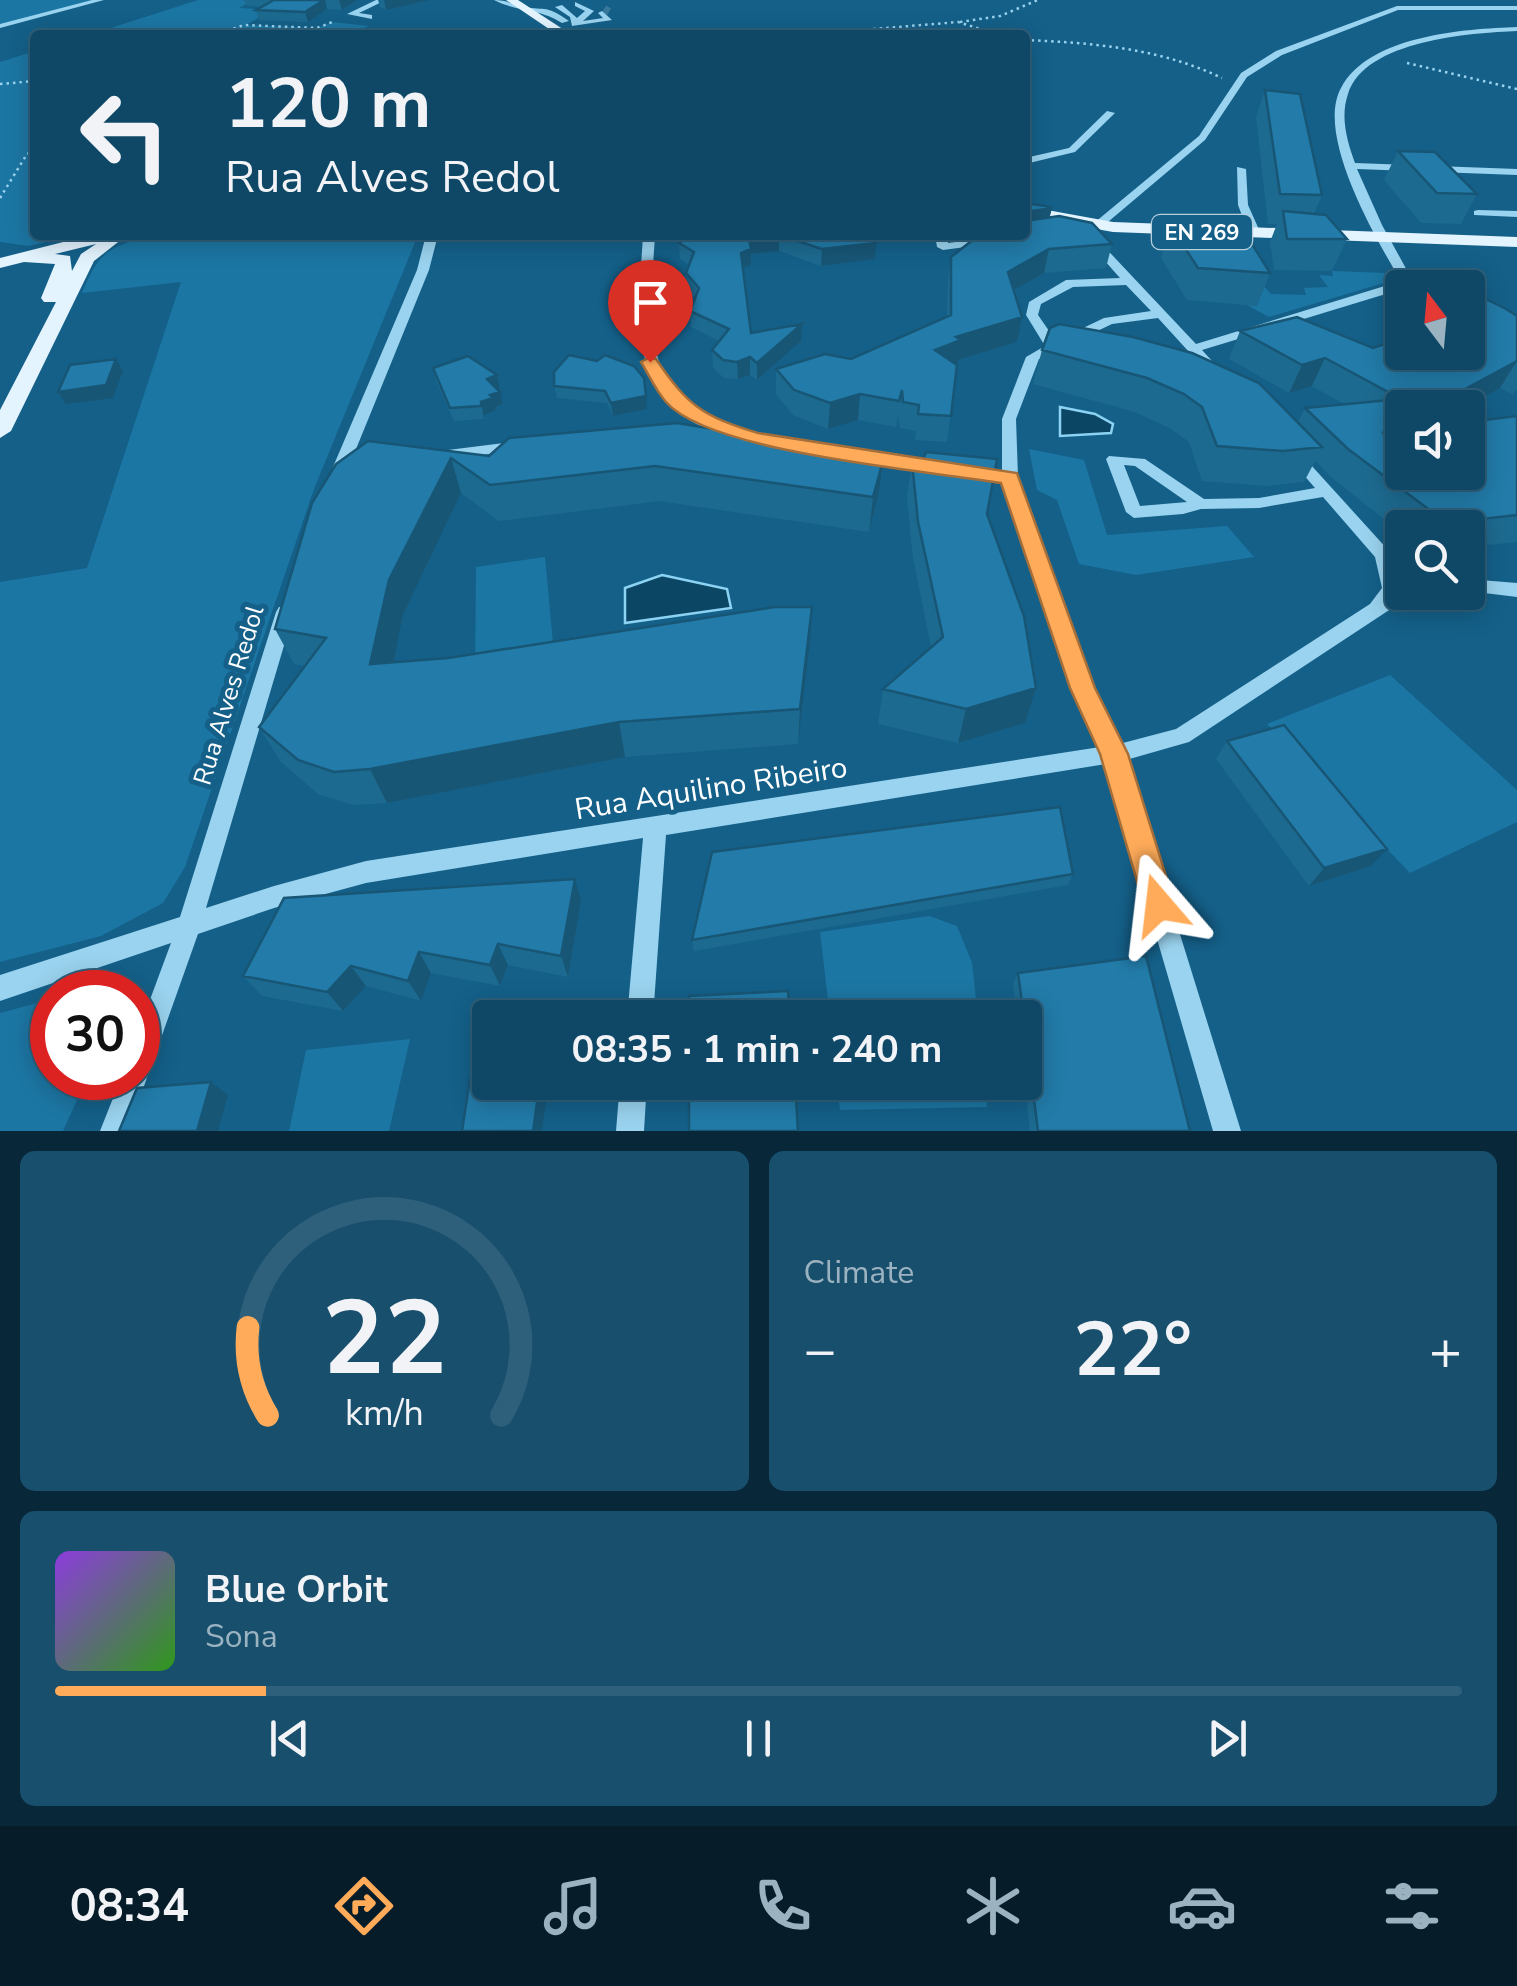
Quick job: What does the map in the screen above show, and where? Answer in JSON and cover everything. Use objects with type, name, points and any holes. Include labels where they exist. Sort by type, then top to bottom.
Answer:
[{"type":"main road","points":[[511,0],[572,25]]},
{"type":"main road","name":"EN 269","points":[[1030,212],[1106,226],[1517,242]]},
{"type":"main road","points":[[0,263],[91,240]]},
{"type":"main road","points":[[0,431],[88,258],[113,240]]},
{"type":"main road","points":[[0,395],[63,272],[64,260],[25,256]]},
{"type":"street","points":[[0,26],[100,0]]},
{"type":"street","points":[[369,17],[352,14],[382,0]]},
{"type":"street","points":[[498,0],[529,10],[562,6],[604,13],[572,25]]},
{"type":"street","points":[[562,6],[573,16],[572,25]]},
{"type":"street","points":[[562,6],[590,11],[572,25]]},
{"type":"street","points":[[562,6],[572,25]]},
{"type":"street","points":[[1100,248],[1106,226],[1202,138],[1239,82],[1258,64],[1314,38],[1374,20],[1397,8],[1517,8]]},
{"type":"street","points":[[1402,270],[1380,238],[1353,166],[1339,114],[1348,88],[1363,68],[1380,56],[1421,40],[1517,29]]},
{"type":"street","points":[[1030,159],[1072,150],[1110,113]]},
{"type":"street","points":[[1353,166],[1517,172]]},
{"type":"street","points":[[1240,169],[1243,206],[1255,234]]},
{"type":"street","points":[[1478,212],[1517,214]]},
{"type":"street","points":[[1059,232],[1073,220],[1226,384],[1208,384]]},
{"type":"street","points":[[327,498],[350,467],[431,240]]},
{"type":"street","points":[[648,240],[650,362],[674,400],[693,414],[717,427],[774,441]]},
{"type":"street","points":[[942,240],[943,247],[1001,240]]},
{"type":"street","points":[[1052,346],[1032,315],[1035,302],[1070,282],[1126,280]]},
{"type":"street","points":[[1194,349],[1385,292]]},
{"type":"street","points":[[1160,314],[1110,321],[1091,337],[1052,346],[1033,356],[1014,399],[1002,476],[1082,688],[1114,754],[1227,1131]]},
{"type":"street","points":[[1278,322],[1293,331]]},
{"type":"street","points":[[670,426],[693,414]]},
{"type":"street","points":[[417,458],[532,444]]},
{"type":"street","points":[[1290,451],[1383,555],[1391,588],[1374,612]]},
{"type":"street","points":[[850,454],[949,468]]},
{"type":"street","points":[[1201,504],[1139,462],[1114,459],[1134,512],[1201,504],[1259,503],[1328,491]]},
{"type":"street","points":[[1485,586],[1517,590]]},
{"type":"street","name":"Rua Alves Redol","points":[[160,1006],[189,926],[288,602]]},
{"type":"street","name":"Rua Aquilino Ribeiro","points":[[0,988],[274,896],[366,872],[1114,754],[1182,736],[1385,604]]},
{"type":"street","points":[[641,1000],[655,828]]},
{"type":"street","points":[[114,1131],[126,1100]]},
{"type":"street","points":[[630,1131],[633,1100]]},
{"type":"path","points":[[862,30],[1000,16],[1038,0]]},
{"type":"path","points":[[228,30],[244,24],[316,28],[334,21]]},
{"type":"path","points":[[958,22],[984,30]]},
{"type":"path","points":[[1030,40],[1106,42],[1192,64],[1212,75],[1239,82]]},
{"type":"path","points":[[1380,56],[1517,89]]},
{"type":"path","points":[[0,84],[30,81]]},
{"type":"path","points":[[0,198],[30,153]]},
{"type":"shaded area","points":[[0,0],[93,0],[0,25]]},
{"type":"shaded area","points":[[198,0],[253,0],[239,8],[272,10],[246,25],[317,28],[332,22],[369,26],[359,30],[105,30]]},
{"type":"shaded area","points":[[30,53],[30,240],[55,240],[29,246],[0,242],[0,62]]},
{"type":"shaded area","points":[[136,240],[416,240],[314,489],[185,867],[163,903],[101,936],[0,962],[0,582],[87,568],[181,282],[82,293],[100,259]]},
{"type":"shaded area","points":[[1332,271],[1385,273],[1385,283],[1269,317],[1247,305],[1255,305],[1260,282],[1271,294],[1306,295],[1304,288],[1328,287],[1319,275],[1333,276]]},
{"type":"shaded area","points":[[1060,407],[1095,414],[1113,424],[1111,433],[1060,436]]},
{"type":"shaded area","points":[[1029,449],[1084,460],[1107,535],[1227,526],[1254,557],[1136,575],[1079,564],[1057,500],[1037,490]]},
{"type":"shaded area","points":[[545,557],[555,665],[475,678],[476,567]]},
{"type":"shaded area","points":[[662,575],[727,589],[731,608],[625,623],[625,588]]},
{"type":"shaded area","points":[[1390,675],[1517,790],[1517,822],[1410,873],[1267,724]]},
{"type":"shaded area","points":[[929,916],[957,926],[972,963],[976,1000],[828,1000],[820,932]]},
{"type":"shaded area","points":[[30,1005],[30,1100],[77,1100],[63,1131],[0,1131],[0,1013]]},
{"type":"shaded area","points":[[410,1039],[389,1131],[289,1131],[306,1050]]},
{"type":"shaded area","points":[[839,1100],[986,1100],[987,1107],[840,1110]]},
{"type":"building","points":[[274,0],[324,0],[305,12],[256,10]]},
{"type":"building","points":[[1265,90],[1300,94],[1322,195],[1280,194]]},
{"type":"building","points":[[1398,151],[1435,152],[1477,194],[1437,193]]},
{"type":"building","points":[[1030,204],[1045,206],[1052,208],[1030,211]]},
{"type":"building","points":[[1283,211],[1326,215],[1347,239],[1287,239]]},
{"type":"building","points":[[1059,216],[1092,223],[1112,244],[1049,249],[1008,272],[1022,317],[956,337],[961,340],[935,350],[957,365],[951,416],[918,414],[919,405],[903,402],[902,390],[899,401],[860,394],[830,403],[794,390],[776,369],[825,354],[851,359],[951,315],[951,257],[973,240],[1030,240],[1030,220]]},
{"type":"building","points":[[1171,227],[1244,231],[1270,273],[1198,268]]},
{"type":"building","points":[[749,240],[751,249],[741,253],[751,333],[802,324],[757,363],[750,357],[737,362],[723,360],[712,350],[729,329],[690,311],[699,288],[686,273],[694,252],[679,243]]},
{"type":"building","points":[[794,240],[876,243],[822,249]]},
{"type":"building","points":[[1485,298],[1517,316],[1517,361],[1463,390],[1385,390],[1325,358],[1302,365],[1240,331],[1297,317],[1373,348],[1385,344],[1385,370],[1485,370]]},
{"type":"building","points":[[1059,324],[1133,337],[1192,353],[1259,383],[1322,447],[1283,451],[1217,446],[1202,407],[1184,394],[1147,378],[1042,350],[1050,328]]},
{"type":"building","points":[[569,355],[597,361],[605,355],[634,366],[644,378],[646,396],[611,403],[605,391],[554,386],[554,372]]},
{"type":"building","points":[[468,356],[497,375],[487,379],[500,392],[490,395],[493,398],[481,402],[481,406],[450,408],[433,368]]},
{"type":"building","points":[[116,359],[106,385],[58,392],[70,365]]},
{"type":"building","points":[[1385,400],[1385,477],[1348,449],[1305,408]]},
{"type":"building","points":[[1517,416],[1517,515],[1485,519],[1485,510],[1430,510],[1403,490],[1485,490],[1485,420]]},
{"type":"building","points":[[677,423],[884,457],[873,497],[655,466],[490,485],[451,458],[389,580],[370,664],[448,658],[775,607],[812,607],[800,709],[619,722],[370,769],[334,772],[298,760],[259,727],[326,638],[275,629],[312,503],[336,464],[368,441],[489,456],[509,438]]},
{"type":"building","points":[[926,452],[997,459],[987,514],[1024,616],[1036,688],[966,709],[883,689],[943,637],[918,522],[912,462],[922,463]]},
{"type":"building","points":[[1284,725],[1387,849],[1324,868],[1227,741]]},
{"type":"building","points":[[1060,807],[1073,874],[692,940],[712,852]]},
{"type":"building","points":[[575,879],[561,956],[498,944],[490,965],[419,952],[408,981],[351,966],[327,992],[243,976],[284,898]]},
{"type":"building","points":[[1146,956],[1190,1131],[1038,1131],[1034,1100],[1042,1100],[1042,1000],[1022,1000],[1018,973]]},
{"type":"building","points":[[788,991],[789,1000],[689,1000],[689,996]]},
{"type":"building","points":[[470,1078],[472,1100],[537,1100],[533,1131],[462,1131]]},
{"type":"building","points":[[211,1082],[197,1131],[119,1131],[132,1100],[160,1100],[160,1086]]},
{"type":"building","points":[[689,1100],[796,1100],[798,1131],[689,1131]]},
{"type":"tunnel","points":[[604,9],[609,12]]},
{"type":"route","points":[[650,362],[674,400],[717,427],[756,438],[1010,478],[1082,688],[1114,754],[1159,905]]}]
